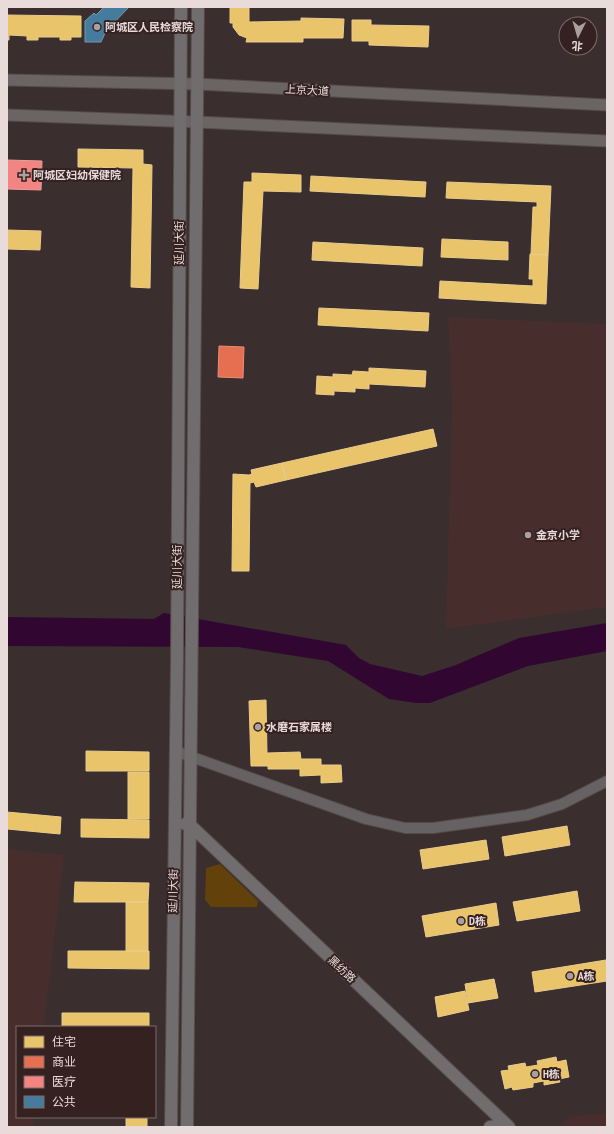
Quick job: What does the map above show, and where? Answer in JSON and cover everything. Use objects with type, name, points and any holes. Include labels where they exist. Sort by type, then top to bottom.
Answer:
[{"type":"main road","name":"延川大街","points":[[171,1127],[177,662],[181,7]]},
{"type":"main road","name":"延川大街","points":[[186,1127],[198,7]]},
{"type":"main road","name":"上京大道","points":[[7,80],[180,85],[197,84],[607,104]]},
{"type":"main road","points":[[7,115],[180,121],[607,141]]},
{"type":"main road","points":[[174,823],[189,824]]},
{"type":"main road","name":"黑纺路","points":[[189,824],[508,1126]]},
{"type":"main road","points":[[490,1127],[508,1126]]},
{"type":"street","points":[[175,751],[190,758],[366,819],[404,828],[432,828],[527,815],[562,804],[607,780]]},
{"type":"shaded area","name":"金京小学","points":[[448,317],[607,324],[607,607],[446,629],[452,405]]},
{"type":"shaded area","points":[[164,613],[346,645],[359,658],[370,664],[422,676],[456,665],[519,638],[607,623],[607,651],[528,666],[430,703],[416,703],[389,699],[328,661],[238,647],[7,646],[7,617],[154,619]]},
{"type":"shaded area","points":[[7,849],[64,855],[44,1026],[16,1026],[16,1118],[34,1118],[33,1127],[7,1127]]},
{"type":"shaded area","points":[[220,864],[258,901],[257,907],[211,907],[205,900],[206,868]]},
{"type":"shaded area","points":[[607,1113],[607,1127],[555,1127],[572,1116]]},
{"type":"building: 住宅","points":[[230,7],[249,7],[249,22],[301,21],[301,18],[344,19],[343,38],[303,38],[303,42],[246,42],[247,38],[239,35],[233,27],[233,23],[230,23]]},
{"type":"building: 住宅","points":[[7,15],[81,16],[81,37],[71,37],[71,40],[60,40],[60,37],[38,37],[38,40],[27,40],[27,36],[9,35],[9,40],[7,40]]},
{"type":"building: 住宅","points":[[352,20],[371,20],[371,25],[429,26],[428,47],[369,45],[369,41],[352,41]]},
{"type":"building: 住宅","points":[[78,149],[143,150],[143,164],[152,165],[150,288],[131,287],[133,168],[78,167]]},
{"type":"building: 住宅","points":[[252,173],[301,175],[301,192],[263,191],[258,289],[240,288],[244,182],[252,182]]},
{"type":"building: 住宅","points":[[311,176],[426,182],[425,197],[310,191]]},
{"type":"building: 住宅","points":[[447,182],[551,186],[548,255],[531,254],[533,207],[537,207],[537,202],[446,198]]},
{"type":"building: 住宅","points":[[7,230],[41,231],[40,250],[7,249]]},
{"type":"building: 住宅","points":[[442,239],[508,242],[508,260],[441,257]]},
{"type":"building: 住宅","points":[[313,242],[423,248],[422,266],[312,260]]},
{"type":"building: 住宅","points":[[530,254],[548,255],[546,304],[439,298],[440,281],[533,286],[533,279],[529,279]]},
{"type":"building: 住宅","points":[[319,308],[429,313],[428,331],[318,325]]},
{"type":"building: 住宅","points":[[369,368],[426,371],[425,387],[369,384],[369,389],[355,388],[355,392],[334,391],[334,395],[316,394],[317,376],[333,377],[333,374],[352,375],[353,371],[369,372]]},
{"type":"building: 住宅","points":[[433,429],[437,446],[286,480],[282,463]]},
{"type":"building: 住宅","points":[[282,463],[286,480],[256,487],[254,482],[250,483],[249,571],[232,571],[233,474],[249,475],[252,474],[251,470]]},
{"type":"building: 住宅","name":"水磨石家属楼","points":[[266,700],[267,753],[300,752],[301,759],[321,759],[321,765],[341,765],[342,782],[321,783],[321,775],[300,776],[300,769],[268,769],[268,766],[251,766],[249,701]]},
{"type":"building: 住宅","points":[[86,751],[149,752],[149,771],[86,771]]},
{"type":"building: 住宅","points":[[128,772],[149,772],[149,819],[128,819]]},
{"type":"building: 住宅","points":[[7,812],[61,817],[60,834],[7,829]]},
{"type":"building: 住宅","points":[[81,819],[149,820],[149,838],[81,837]]},
{"type":"building: 住宅","points":[[567,826],[570,845],[505,856],[502,837]]},
{"type":"building: 住宅","points":[[486,840],[489,859],[423,869],[420,850]]},
{"type":"building: 住宅","points":[[75,882],[149,883],[148,902],[74,902]]},
{"type":"building: 住宅","points":[[577,891],[580,911],[517,921],[513,902]]},
{"type":"building: 住宅","points":[[126,902],[148,902],[148,951],[126,951]]},
{"type":"building: 住宅","name":"D栋","points":[[496,903],[499,925],[426,937],[422,916]]},
{"type":"building: 住宅","points":[[68,951],[149,951],[149,969],[68,968]]},
{"type":"building: 住宅","name":"A栋","points":[[606,960],[607,981],[535,992],[532,972]]},
{"type":"building: 住宅","points":[[494,979],[498,998],[468,1003],[465,984]]},
{"type":"building: 住宅","points":[[465,991],[469,1010],[438,1017],[435,997]]},
{"type":"building: 住宅","points":[[62,1013],[149,1013],[149,1026],[62,1026]]},
{"type":"building: 住宅","name":"H栋","points":[[556,1057],[557,1062],[566,1060],[569,1077],[559,1079],[560,1082],[544,1085],[544,1081],[533,1083],[533,1087],[513,1090],[512,1087],[505,1089],[501,1071],[509,1070],[508,1066],[525,1063],[526,1067],[538,1065],[537,1061]]},
{"type":"building: 住宅","points":[[126,1118],[147,1118],[147,1127],[126,1127]]},
{"type":"building: 商业","points":[[219,346],[244,347],[243,378],[218,377]]},
{"type":"building: 医疗","name":"阿城区妇幼保健院","points":[[7,160],[42,161],[41,190],[7,189]]},
{"type":"building: 公共","name":"阿城区人民检察院","points":[[104,7],[129,7],[106,31],[101,42],[85,42],[85,21],[94,13],[96,15]]},
{"type":"place","name":"阿城区人民检察院","points":[[97,27]]},
{"type":"place","name":"阿城区妇幼保健院","points":[[24,175]]},
{"type":"place","name":"金京小学","points":[[528,535]]},
{"type":"place","name":"水磨石家属楼","points":[[258,727]]},
{"type":"place","name":"D栋","points":[[461,921]]},
{"type":"place","name":"A栋","points":[[570,976]]},
{"type":"place","name":"H栋","points":[[535,1074]]}]
